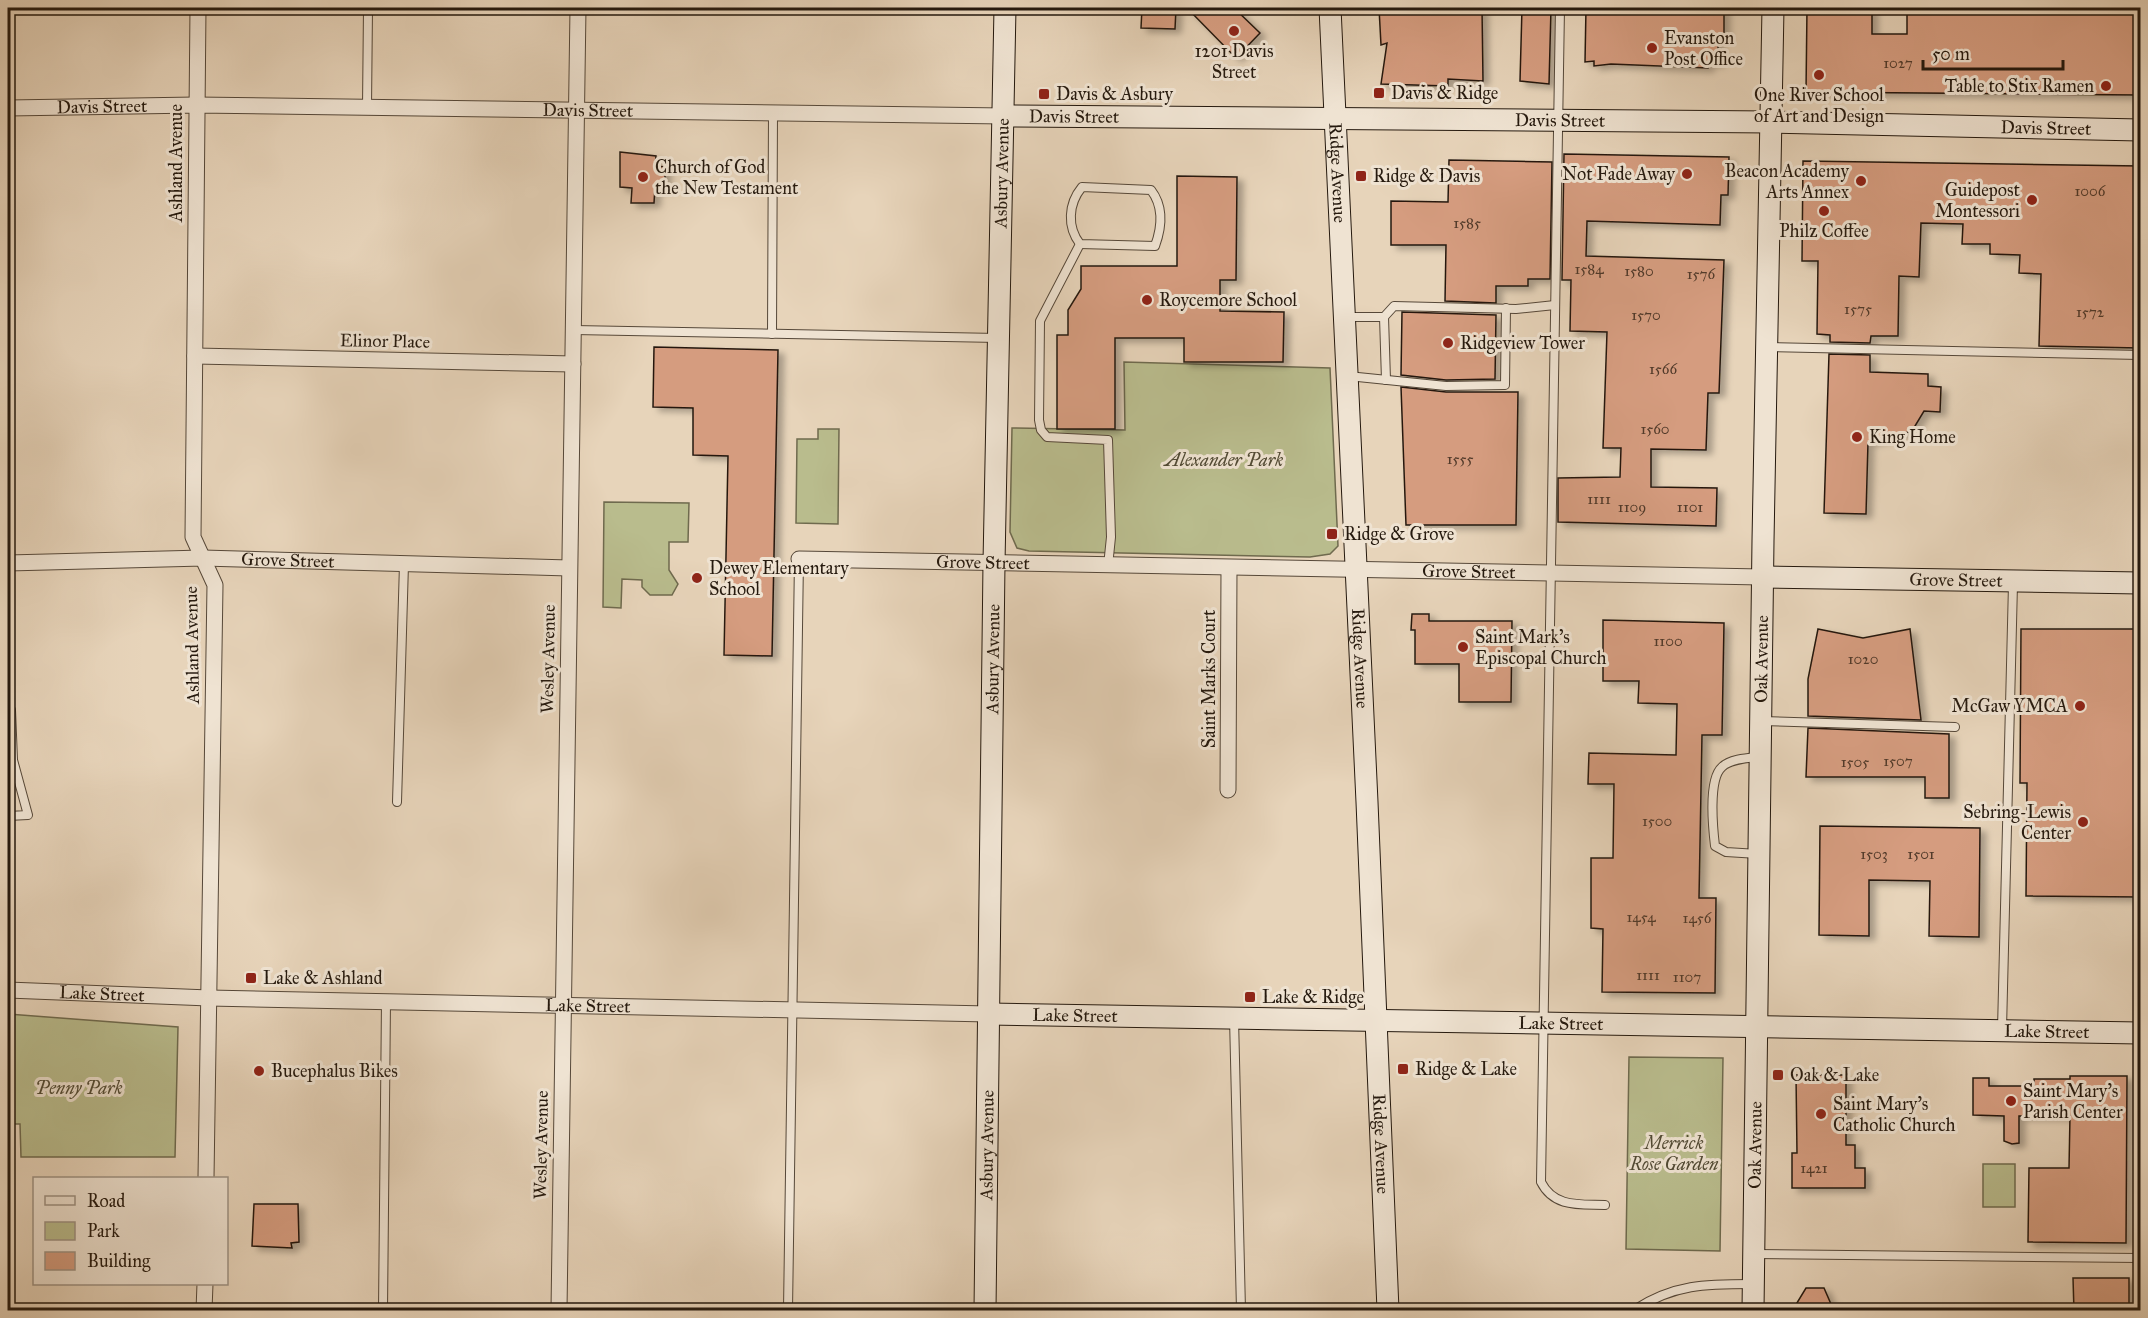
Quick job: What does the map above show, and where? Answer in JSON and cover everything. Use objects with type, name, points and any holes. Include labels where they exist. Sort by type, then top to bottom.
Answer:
[{"type":"main road","name":"Asbury Avenue","points":[[985,1311],[994,563],[1005,116],[1005,8]]},
{"type":"main road","name":"Ridge Avenue","points":[[1330,8],[1377,1020],[1388,1311]]},
{"type":"main road","name":"Oak Avenue","points":[[1753,1311],[1762,577],[1773,8]]},
{"type":"main road","name":"Davis Street","points":[[1005,116],[1771,122],[2140,130]]},
{"type":"main road","name":"Grove Street","points":[[1762,577],[2140,583]]},
{"type":"main road","name":"Lake Street","points":[[989,1014],[2140,1033]]},
{"type":"street","name":"Ashland Avenue","points":[[198,8],[193,537],[214,585],[206,1177]]},
{"type":"street","name":"Wesley Avenue","points":[[559,1311],[578,8]]},
{"type":"street","name":"Davis Street","points":[[8,108],[196,105],[1005,116]]},
{"type":"street","name":"Elinor Place","points":[[195,356],[573,364]]},
{"type":"street","name":"Grove Street","points":[[8,563],[203,558],[569,568]]},
{"type":"street","name":"Grove Street","points":[[799,560],[1762,577]]},
{"type":"street","name":"Saint Marks Court","points":[[1228,790],[1229,568]]},
{"type":"street","name":"Lake Street","points":[[8,990],[208,998],[989,1014]]},
{"type":"street","points":[[204,1311],[205,1285]]},
{"type":"lane","points":[[367,107],[368,8]]},
{"type":"lane","points":[[1560,8],[1541,1182],[1556,1200],[1565,1204],[1605,1205]]},
{"type":"lane","points":[[772,334],[773,113]]},
{"type":"lane","points":[[1082,188],[1151,190],[1156,196],[1161,223],[1155,246],[1080,244],[1072,233],[1071,208],[1074,197],[1082,188]]},
{"type":"lane","points":[[1080,244],[1040,321],[1039,420],[1041,430],[1047,437],[1108,440],[1110,537],[1108,566]]},
{"type":"lane","points":[[1386,380],[1384,317],[1394,306],[1506,308],[1555,305]]},
{"type":"lane","points":[[1347,376],[1446,386],[1505,385],[1506,308]]},
{"type":"lane","points":[[1344,317],[1384,317]]},
{"type":"lane","points":[[574,330],[1000,338]]},
{"type":"lane","points":[[1767,347],[2140,355]]},
{"type":"lane","points":[[788,1311],[799,560]]},
{"type":"lane","points":[[397,801],[404,564]]},
{"type":"lane","points":[[2002,1029],[2013,581]]},
{"type":"lane","points":[[8,816],[28,815],[13,760],[10,710]]},
{"type":"lane","points":[[1760,721],[1955,728]]},
{"type":"lane","points":[[1758,854],[1726,852],[1715,846],[1713,814],[1717,773],[1723,765],[1760,757]]},
{"type":"lane","points":[[383,1311],[386,1001]]},
{"type":"lane","points":[[1234,1018],[1241,1311]]},
{"type":"lane","points":[[8,1142],[10,1154],[8,1280]]},
{"type":"lane","points":[[1755,1254],[2140,1258]]},
{"type":"lane","points":[[1634,1311],[1666,1292],[1688,1287],[1708,1284],[1754,1284]]},
{"type":"green space","name":"Alexander Park","points":[[1124,362],[1330,368],[1338,546],[1330,554],[1310,557],[1029,551],[1017,548],[1010,532],[1012,428],[1125,430]]},
{"type":"green space","points":[[818,429],[839,429],[838,524],[796,523],[797,439],[818,439]]},
{"type":"green space","points":[[604,502],[689,503],[688,542],[669,542],[669,570],[678,584],[672,595],[650,595],[642,587],[642,580],[622,579],[621,608],[603,607]]},
{"type":"green space","name":"Penny Park","points":[[8,1014],[178,1027],[175,1157],[21,1157],[20,1124],[8,1124]]},
{"type":"green space","name":"Merrick Rose Garden","points":[[1629,1057],[1723,1058],[1720,1251],[1626,1249]]},
{"type":"green space","points":[[1983,1164],[2015,1164],[2015,1207],[1983,1207]]},
{"type":"building","points":[[1142,8],[1176,8],[1175,29],[1141,28]]},
{"type":"building","points":[[1187,8],[1234,8],[1260,33],[1236,58]]},
{"type":"building","points":[[1379,8],[1482,8],[1483,81],[1448,79],[1448,86],[1381,84],[1387,43],[1381,45]]},
{"type":"building","points":[[1522,8],[1551,8],[1549,84],[1520,81]]},
{"type":"building","name":"Evanston Post Office","points":[[1586,8],[1724,8],[1724,35],[1718,36],[1718,63],[1708,62],[1708,68],[1611,64],[1594,66],[1594,61],[1585,62]]},
{"type":"building","points":[[1807,8],[1872,8],[1872,34],[1907,34],[1907,8],[2049,8],[2049,12],[2140,14],[2140,95],[1806,92]]},
{"type":"building","name":"Church of God the New Testament","points":[[620,152],[656,156],[655,166],[665,167],[665,188],[655,187],[654,203],[631,203],[632,188],[620,187]]},
{"type":"building","points":[[1564,154],[1729,157],[1728,195],[1721,195],[1720,225],[1587,221],[1586,256],[1724,260],[1719,393],[1708,393],[1706,450],[1651,449],[1651,487],[1717,488],[1716,526],[1558,522],[1558,478],[1620,477],[1621,448],[1603,448],[1607,332],[1570,331],[1571,280],[1562,280]]},
{"type":"building","points":[[1449,160],[1552,162],[1550,279],[1528,279],[1528,286],[1496,286],[1496,303],[1445,301],[1446,245],[1391,245],[1391,201],[1448,202]]},
{"type":"building","points":[[1803,161],[2140,166],[2140,348],[2039,346],[2041,274],[2019,273],[2020,255],[1990,254],[1990,244],[1962,244],[1963,224],[1921,223],[1919,277],[1899,276],[1898,336],[1871,336],[1870,343],[1830,342],[1830,335],[1817,334],[1818,261],[1802,261]]},
{"type":"building","name":"Roycemore School","points":[[1177,176],[1237,177],[1236,280],[1220,280],[1220,311],[1284,312],[1283,362],[1184,362],[1184,338],[1115,338],[1115,429],[1057,429],[1057,335],[1068,335],[1068,310],[1081,289],[1081,266],[1177,266]]},
{"type":"building","name":"Ridgeview Tower","points":[[1402,312],[1496,315],[1495,379],[1446,380],[1401,375]]},
{"type":"building","points":[[654,347],[778,350],[772,656],[724,655],[728,456],[693,455],[693,408],[653,407]]},
{"type":"building","name":"King Home","points":[[1829,354],[1870,355],[1870,372],[1928,374],[1928,386],[1941,387],[1940,412],[1924,411],[1912,431],[1868,442],[1866,514],[1824,513]]},
{"type":"building","points":[[1401,387],[1446,392],[1518,392],[1516,525],[1406,525]]},
{"type":"building","name":"Saint Mark's Episcopal Church","points":[[1412,614],[1429,614],[1429,621],[1512,621],[1511,702],[1459,702],[1459,664],[1415,664],[1415,630],[1411,630]]},
{"type":"building","points":[[1603,620],[1724,623],[1722,735],[1702,735],[1699,898],[1716,898],[1715,993],[1602,992],[1603,929],[1591,928],[1591,858],[1613,858],[1614,784],[1588,784],[1589,753],[1676,755],[1677,704],[1638,703],[1639,681],[1603,681]]},
{"type":"building","points":[[1818,629],[1863,638],[1910,629],[1921,720],[1808,716],[1808,679]]},
{"type":"building","points":[[2021,629],[2140,629],[2140,897],[2026,896],[2027,783],[2020,783]]},
{"type":"building","points":[[1808,728],[1949,734],[1949,798],[1925,798],[1925,777],[1806,777]]},
{"type":"building","points":[[1820,826],[1980,828],[1979,937],[1929,936],[1930,881],[1869,880],[1869,936],[1819,935]]},
{"type":"building","name":"Saint Mary's Catholic Church","points":[[1796,1075],[1846,1075],[1846,1145],[1855,1145],[1855,1168],[1865,1168],[1865,1188],[1792,1188],[1792,1153],[1797,1153]]},
{"type":"building","points":[[2070,1076],[2127,1076],[2126,1243],[2028,1242],[2029,1168],[2069,1168],[2070,1116],[2019,1116],[2019,1143],[2012,1144],[2004,1141],[2004,1116],[1973,1115],[1973,1078],[1989,1078],[1989,1086],[2034,1086],[2034,1079],[2070,1079]]},
{"type":"building","points":[[254,1204],[298,1204],[299,1242],[291,1243],[292,1248],[252,1246]]},
{"type":"building","points":[[2073,1278],[2129,1278],[2129,1311],[2074,1311]]},
{"type":"building","points":[[1806,1288],[1824,1288],[1834,1311],[1792,1311]]},
{"type":"place","name":"1201 Davis Street","points":[[1234,31]]},
{"type":"place","name":"Evanston Post Office","points":[[1652,48]]},
{"type":"place","name":"One River School of Art and Design","points":[[1819,75]]},
{"type":"place","name":"Table to Stix Ramen","points":[[2106,86]]},
{"type":"place","name":"Davis & Ridge","points":[[1379,93]]},
{"type":"place","name":"Davis & Asbury","points":[[1044,94]]},
{"type":"place","name":"Not Fade Away","points":[[1687,174]]},
{"type":"place","name":"Ridge & Davis","points":[[1361,176]]},
{"type":"place","name":"Church of God the New Testament","points":[[643,177]]},
{"type":"place","name":"Beacon Academy Arts Annex","points":[[1861,181]]},
{"type":"place","name":"Guidepost Montessori","points":[[2032,200]]},
{"type":"place","name":"Philz Coffee","points":[[1824,211]]},
{"type":"place","name":"Roycemore School","points":[[1147,300]]},
{"type":"place","name":"Ridgeview Tower","points":[[1448,343]]},
{"type":"place","name":"King Home","points":[[1857,437]]},
{"type":"place","name":"Ridge & Grove","points":[[1332,534]]},
{"type":"place","name":"Dewey Elementary School","points":[[697,578]]},
{"type":"place","name":"Saint Mark's Episcopal Church","points":[[1463,647]]},
{"type":"place","name":"McGaw YMCA","points":[[2080,706]]},
{"type":"place","name":"Sebring-Lewis Center","points":[[2083,822]]},
{"type":"place","name":"Lake & Ashland","points":[[251,978]]},
{"type":"place","name":"Lake & Ridge","points":[[1250,997]]},
{"type":"place","name":"Ridge & Lake","points":[[1403,1069]]},
{"type":"place","name":"Bucephalus Bikes","points":[[259,1071]]},
{"type":"place","name":"Oak & Lake","points":[[1778,1075]]},
{"type":"place","name":"Saint Mary's Parish Center","points":[[2011,1101]]},
{"type":"place","name":"Saint Mary's Catholic Church","points":[[1821,1114]]}]
